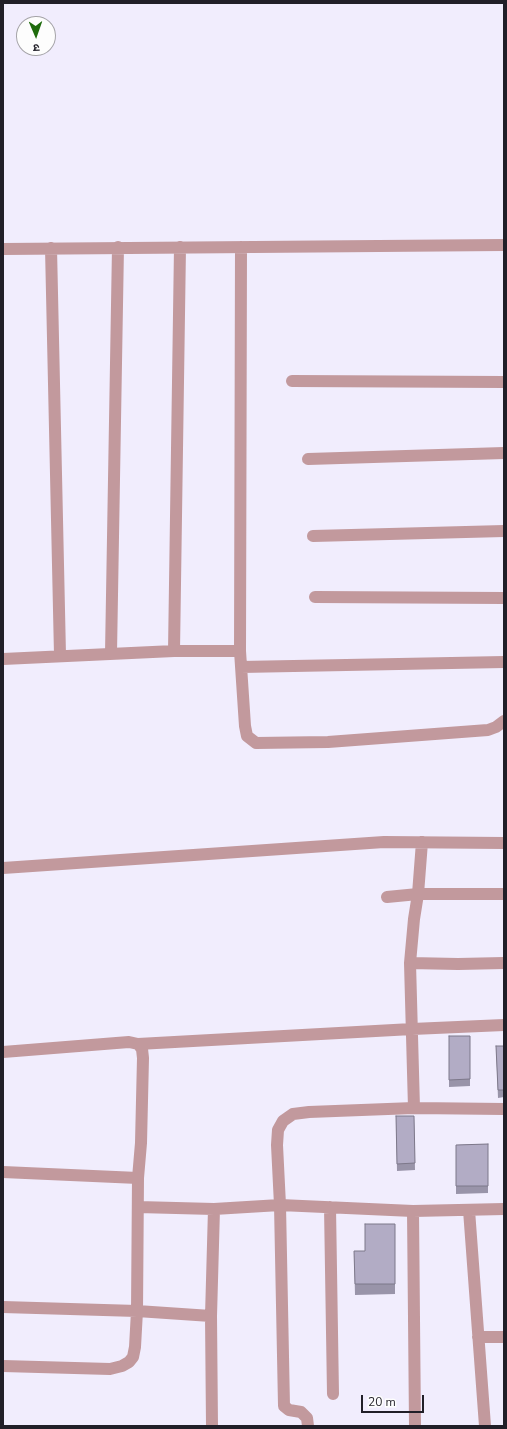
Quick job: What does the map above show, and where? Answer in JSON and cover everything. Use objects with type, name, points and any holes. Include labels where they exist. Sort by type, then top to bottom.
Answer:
[{"type":"street","points":[[3,249],[504,245]]},
{"type":"street","points":[[111,653],[118,247]]},
{"type":"street","points":[[174,651],[180,247]]},
{"type":"street","points":[[241,247],[240,651],[247,736],[256,743],[328,742],[474,732],[488,730],[496,727],[504,721]]},
{"type":"street","points":[[51,248],[60,655]]},
{"type":"street","points":[[292,381],[504,382]]},
{"type":"street","points":[[308,458],[504,453]]},
{"type":"street","points":[[313,536],[504,531]]},
{"type":"street","points":[[315,597],[504,598]]},
{"type":"street","points":[[3,659],[111,653],[240,651]]},
{"type":"street","points":[[241,667],[504,662]]},
{"type":"street","points":[[3,868],[384,842],[504,843]]},
{"type":"street","points":[[414,1108],[410,963],[422,842]]},
{"type":"street","points":[[387,897],[418,894],[504,894]]},
{"type":"street","points":[[410,963],[504,963]]},
{"type":"street","points":[[3,1052],[129,1042],[138,1044],[504,1025]]},
{"type":"street","points":[[3,1366],[110,1369],[122,1366],[133,1357],[137,1311],[138,1178],[141,1143],[143,1058],[142,1049],[138,1044]]},
{"type":"street","points":[[308,1426],[307,1418],[301,1412],[289,1410],[284,1406],[278,1145],[278,1130],[283,1121],[293,1114],[309,1112],[414,1108],[504,1109]]},
{"type":"street","points":[[3,1172],[138,1178]]},
{"type":"street","points":[[138,1207],[214,1209],[280,1205],[413,1211],[504,1209]]},
{"type":"street","points":[[330,1207],[333,1394]]},
{"type":"street","points":[[212,1426],[211,1316],[214,1209]]},
{"type":"street","points":[[469,1210],[485,1426]]},
{"type":"street","points":[[413,1211],[415,1426]]},
{"type":"street","points":[[3,1307],[137,1311],[211,1316]]},
{"type":"street","points":[[478,1337],[504,1337]]},
{"type":"building","points":[[449,1036],[470,1036],[470,1079],[449,1080]]},
{"type":"building","points":[[496,1046],[504,1046],[504,1090],[498,1090]]},
{"type":"building","points":[[396,1116],[414,1116],[415,1163],[397,1164]]},
{"type":"building","points":[[488,1144],[488,1186],[456,1186],[456,1145]]},
{"type":"building","points":[[365,1224],[395,1224],[395,1284],[355,1284],[354,1251],[365,1251]]}]
